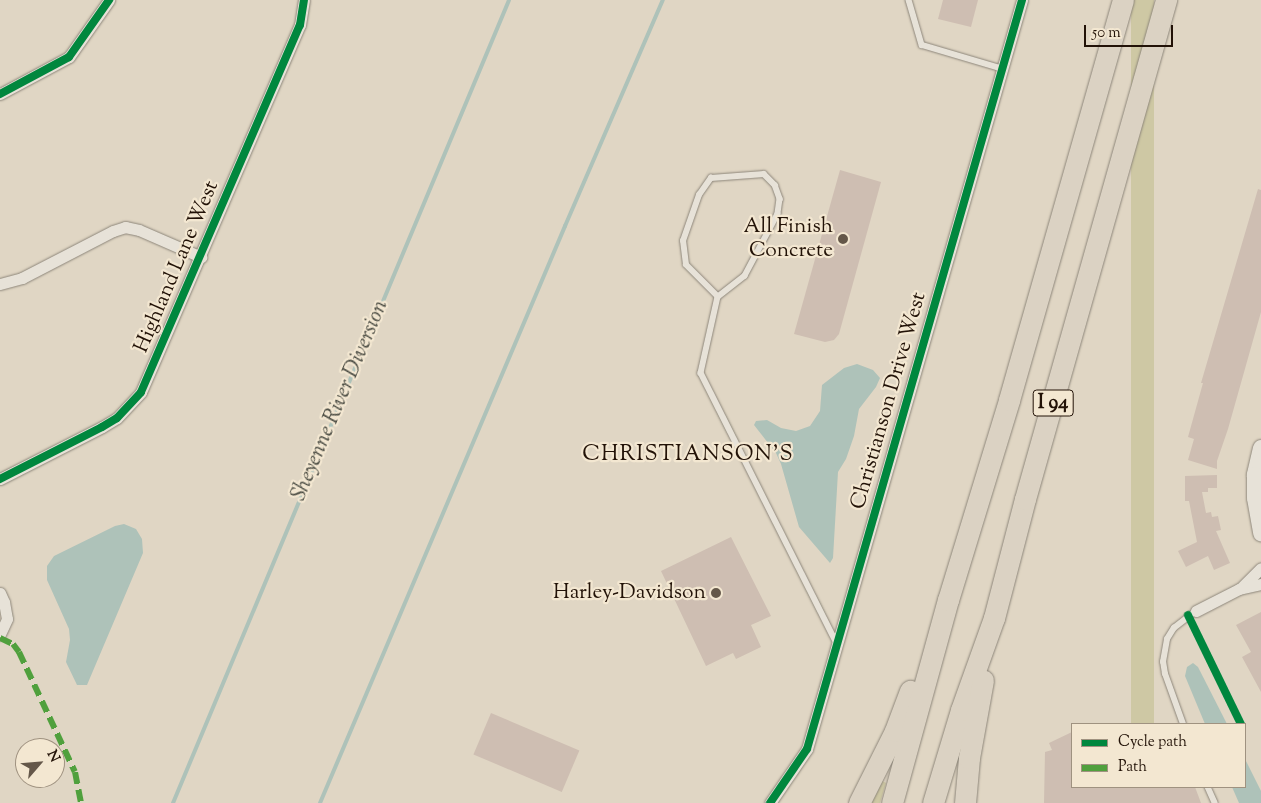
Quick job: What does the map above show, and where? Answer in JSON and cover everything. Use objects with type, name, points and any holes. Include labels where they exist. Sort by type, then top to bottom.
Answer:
[{"type":"highway","name":"I 94","points":[[892,803],[948,600],[1009,400],[1124,0]]},
{"type":"highway","name":"I 94","points":[[933,803],[961,710],[986,644],[1166,0]]},
{"type":"highway","points":[[858,803],[895,732],[948,600]]},
{"type":"highway","points":[[965,803],[969,758],[983,681],[986,644]]},
{"type":"street","points":[[0,94],[69,57],[109,0]]},
{"type":"street","name":"Highland Lane West","points":[[0,479],[102,427],[129,406],[142,392],[300,25],[304,0]]},
{"type":"street","name":"Christianson Drive West","points":[[770,803],[807,749],[1022,0]]},
{"type":"street","points":[[0,284],[22,278],[113,231],[125,228],[139,230],[201,257]]},
{"type":"street","points":[[1260,528],[1255,498],[1255,475],[1261,448]]},
{"type":"street","points":[[1239,589],[1261,568]]},
{"type":"street","points":[[1196,611],[1239,589],[1261,584]]},
{"type":"street","points":[[0,593],[4,602],[7,619],[0,634]]},
{"type":"lane","points":[[909,0],[922,45],[1003,69]]},
{"type":"lane","points":[[718,297],[686,265],[682,241],[699,195],[711,178],[764,174],[775,185],[778,192],[780,199],[778,214],[745,276],[718,297],[701,373],[838,645]]},
{"type":"lane","points":[[1183,723],[1165,674],[1164,655],[1167,638],[1174,628],[1196,611]]},
{"type":"lane","points":[[1208,788],[1214,803]]},
{"type":"shaded area","points":[[1131,0],[1154,0],[1154,723],[1131,723]]},
{"type":"shaded area","points":[[857,364],[873,370],[880,378],[876,387],[859,409],[854,436],[846,459],[838,472],[833,558],[830,563],[799,527],[781,464],[776,453],[754,425],[756,421],[767,420],[781,428],[796,431],[810,426],[820,411],[822,385],[844,368]]},
{"type":"shaded area","points":[[124,524],[136,529],[142,539],[143,553],[87,685],[77,685],[66,662],[70,640],[69,629],[47,580],[47,566],[54,556],[115,526]]},
{"type":"shaded area","points":[[1193,663],[1198,667],[1226,723],[1205,723],[1185,676],[1187,667]]},
{"type":"shaded area","points":[[1246,761],[1261,791],[1261,803],[1239,803],[1232,788],[1246,788]]},
{"type":"shaded area","points":[[877,778],[886,783],[880,803],[864,803]]},
{"type":"shaded area","points":[[1131,788],[1154,788],[1154,803],[1131,803]]},
{"type":"building","points":[[943,0],[978,0],[971,27],[938,19]]},
{"type":"building","name":"All Finish Concrete","points":[[840,170],[881,182],[839,334],[834,340],[825,342],[794,334]]},
{"type":"building","points":[[1258,189],[1261,190],[1261,312],[1217,461],[1217,469],[1188,460],[1194,439],[1188,437],[1203,383],[1201,383]]},
{"type":"building","points":[[1217,475],[1217,488],[1208,488],[1208,492],[1202,492],[1206,513],[1211,512],[1212,517],[1218,516],[1221,530],[1216,531],[1230,563],[1214,570],[1208,556],[1186,567],[1178,551],[1197,542],[1189,501],[1185,501],[1185,476]]},
{"type":"building","name":"Harley-Davidson","points":[[731,537],[771,616],[751,625],[761,647],[736,659],[733,653],[706,666],[661,571]]},
{"type":"building","points":[[1261,612],[1261,692],[1242,657],[1251,652],[1236,625]]},
{"type":"building","points":[[491,713],[579,751],[562,792],[473,754]]},
{"type":"building","points":[[1071,732],[1071,788],[1195,788],[1201,803],[1044,803],[1045,752],[1052,750],[1049,743]]},
{"type":"waterway","name":"Sheyenne River Diversion","points":[[173,803],[509,0]]},
{"type":"waterway","points":[[320,803],[663,0]]},
{"type":"marked path","points":[[0,638],[13,644],[19,652],[75,772],[81,803]]},
{"type":"cycle path","points":[[0,94],[69,57],[109,0]]},
{"type":"cycle path","points":[[0,479],[117,418],[141,392],[300,25],[304,0]]},
{"type":"cycle path","points":[[770,803],[807,749],[1022,0]]},
{"type":"cycle path","points":[[1188,615],[1241,723]]},
{"type":"place","name":"All Finish Concrete","points":[[843,239]]},
{"type":"place","name":"Harley-Davidson","points":[[716,593]]},
{"type":"district","name":"CHRISTIANSON'S","points":[[688,456]]}]
